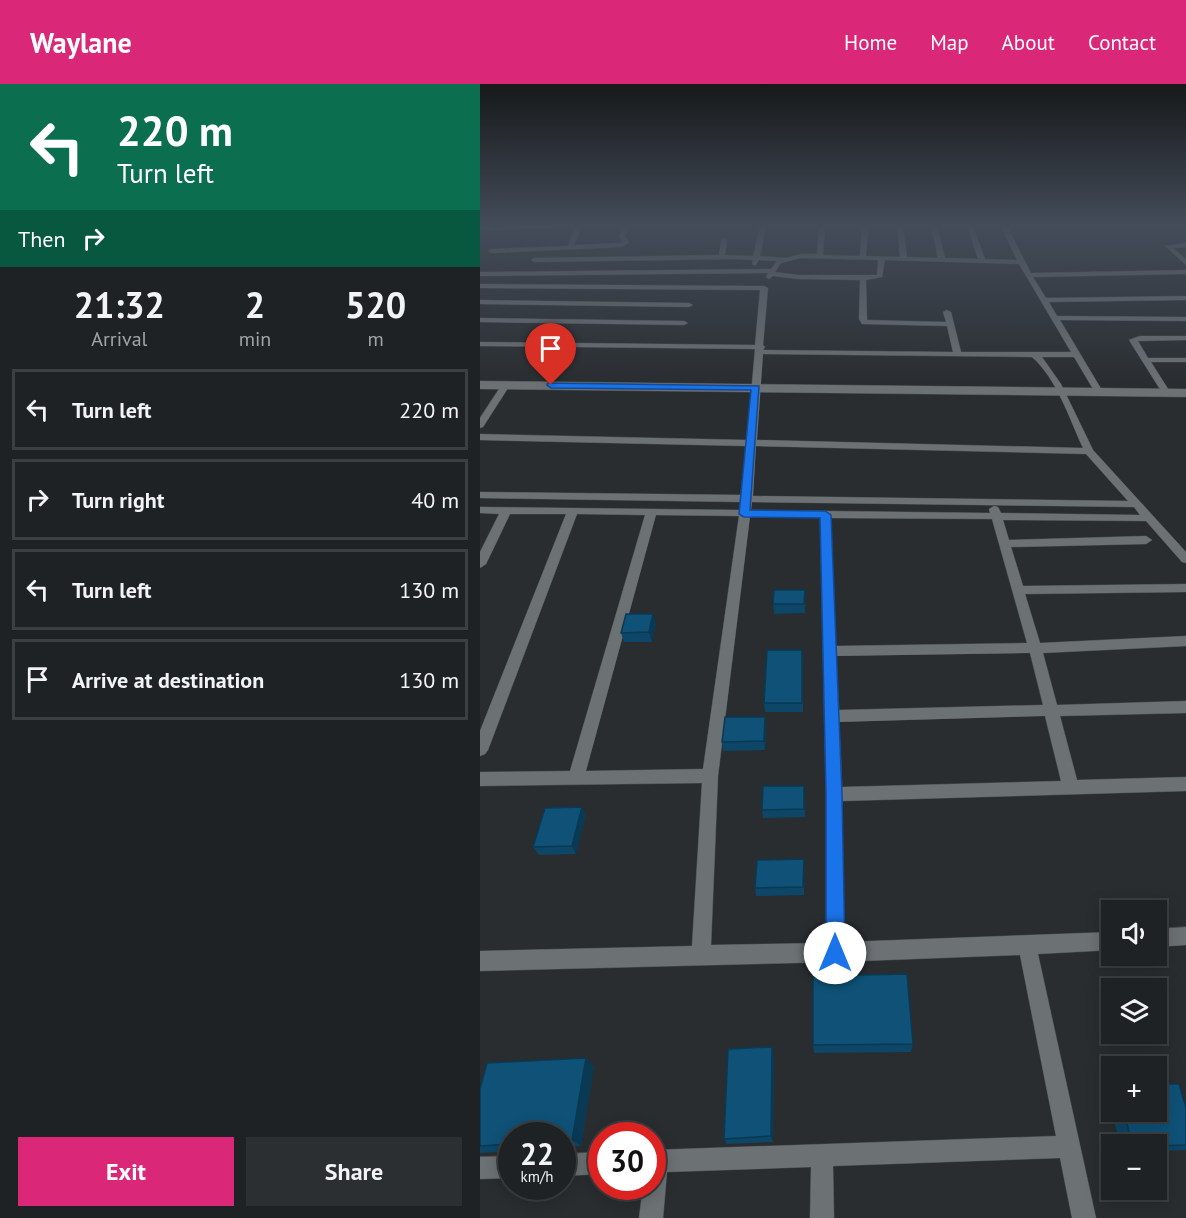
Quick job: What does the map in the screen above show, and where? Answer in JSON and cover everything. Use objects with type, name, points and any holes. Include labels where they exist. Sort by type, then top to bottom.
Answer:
[{"type":"street","points":[[482,279],[764,288]]},
{"type":"street","points":[[701,954],[710,776],[747,499],[764,288],[768,279]]},
{"type":"street","points":[[863,279],[863,319],[865,322],[950,324]]},
{"type":"street","points":[[1033,279],[1099,392]]},
{"type":"street","points":[[682,335],[693,287]]},
{"type":"street","points":[[1046,300],[1186,298]]},
{"type":"street","points":[[480,302],[689,305]]},
{"type":"street","points":[[947,312],[958,354]]},
{"type":"street","points":[[1057,318],[1126,329],[1186,319]]},
{"type":"street","points":[[480,321],[682,335],[760,350],[1078,354]]},
{"type":"street","points":[[1126,329],[1140,338],[1186,338]]},
{"type":"street","points":[[1126,329],[1166,392]]},
{"type":"street","points":[[480,344],[682,335]]},
{"type":"street","points":[[1035,355],[1041,359],[1060,391],[1089,451],[1186,559]]},
{"type":"street","points":[[1145,360],[1186,360]]},
{"type":"street","points":[[480,385],[1186,393]]},
{"type":"street","points":[[480,425],[506,385]]},
{"type":"street","points":[[480,438],[1089,451]]},
{"type":"street","points":[[480,495],[1135,504]]},
{"type":"street","points":[[992,502],[1035,648],[1071,787]]},
{"type":"street","points":[[480,510],[1147,518]]},
{"type":"street","points":[[480,564],[506,510]]},
{"type":"street","points":[[480,750],[573,511]]},
{"type":"street","points":[[576,778],[651,513]]},
{"type":"street","points":[[825,515],[834,794],[835,953]]},
{"type":"street","points":[[1005,544],[1146,540]]},
{"type":"street","points":[[1017,590],[1186,588]]},
{"type":"street","points":[[830,651],[1035,648],[1186,641]]},
{"type":"street","points":[[830,716],[1186,707]]},
{"type":"street","points":[[480,779],[710,776]]},
{"type":"street","points":[[834,794],[1186,784]]},
{"type":"street","points":[[1167,937],[1186,936]]},
{"type":"street","points":[[480,961],[701,954],[835,953],[1101,941]]},
{"type":"street","points":[[1027,945],[1084,1218]]},
{"type":"street","points":[[666,1161],[1069,1147]]},
{"type":"street","points":[[822,1156],[822,1218]]},
{"type":"street","points":[[480,1168],[498,1167]]},
{"type":"street","points":[[651,1218],[652,1200]]},
{"type":"building","points":[[774,590],[805,590],[804,604],[773,604]]},
{"type":"building","points":[[626,614],[653,614],[649,632],[621,633]]},
{"type":"building","points":[[767,650],[802,650],[802,703],[764,703]]},
{"type":"building","points":[[725,717],[765,717],[764,741],[722,742]]},
{"type":"building","points":[[763,786],[804,786],[804,809],[762,810]]},
{"type":"building","points":[[582,807],[572,846],[533,847],[545,808]]},
{"type":"building","points":[[804,859],[803,887],[755,888],[757,860]]},
{"type":"building","points":[[907,974],[913,1044],[813,1045],[813,976]]},
{"type":"building","points":[[772,1047],[771,1136],[724,1139],[728,1049]]},
{"type":"building","points":[[586,1058],[575,1122],[498,1122],[498,1145],[480,1146],[480,1089],[487,1063]]},
{"type":"building","points":[[1167,1084],[1179,1084],[1186,1108],[1186,1145],[1167,1146],[1167,1134],[1130,1134],[1126,1122],[1167,1122]]},
{"type":"route","points":[[551,385],[755,388],[744,514],[825,515],[834,794],[835,953]]}]
